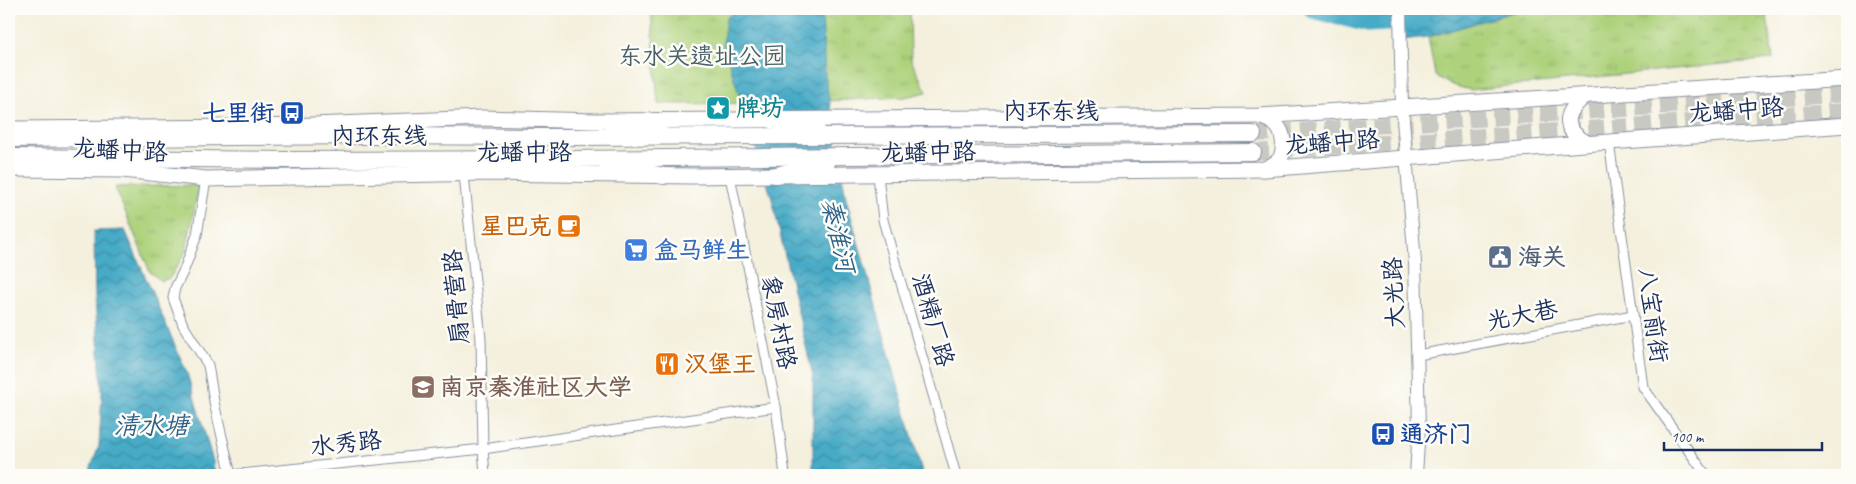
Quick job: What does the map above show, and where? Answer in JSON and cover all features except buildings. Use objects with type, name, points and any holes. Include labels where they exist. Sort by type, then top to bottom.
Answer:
[{"type":"highway","points":[[771,120],[848,136]]},
{"type":"highway","points":[[566,138],[664,121]]},
{"type":"highway","name":"内环东线","points":[[9,139],[360,136],[566,138],[1253,134]]},
{"type":"highway","name":"内环东线","points":[[9,157],[354,160],[750,158],[1254,152]]},
{"type":"highway","points":[[776,175],[853,156]]},
{"type":"highway","points":[[568,159],[664,176]]},
{"type":"main road","name":"龙蟠中路","points":[[9,129],[265,127],[482,118],[664,121],[1260,116],[1847,79]]},
{"type":"main road","points":[[1585,96],[1574,105],[1568,118],[1568,126],[1576,137],[1587,144]]},
{"type":"main road","points":[[1260,116],[1279,127],[1283,147],[1281,158],[1264,169]]},
{"type":"main road","name":"龙蟠中路","points":[[9,169],[123,170],[206,179],[464,175],[487,173],[753,176],[1264,169],[1847,125]]},
{"type":"street","name":"大光路","points":[[1400,9],[1402,108],[1415,262],[1419,427],[1416,475]]},
{"type":"street","name":"八宝前街","points":[[1610,142],[1643,387],[1706,475]]},
{"type":"street","name":"扇骨营路","points":[[464,175],[481,339],[485,475]]},
{"type":"street","name":"酒精厂路","points":[[878,175],[883,220],[956,475]]},
{"type":"street","name":"象房村路","points":[[730,176],[776,407],[785,475]]},
{"type":"street","name":"水秀路","points":[[206,179],[197,235],[175,288],[173,298],[183,325],[208,365],[215,407],[231,475],[483,449],[776,407]]},
{"type":"street","name":"光大巷","points":[[1418,355],[1633,315]]},
{"type":"green space","name":"东水关遗址公园","points":[[651,9],[910,9],[911,60],[927,92],[905,97],[785,103],[658,104]]},
{"type":"green space","points":[[1523,9],[1766,9],[1773,59],[1470,90],[1449,84],[1435,75],[1428,37]]},
{"type":"green space","points":[[199,185],[186,251],[170,278],[161,281],[150,272],[115,187]]},
{"type":"water","name":"秦淮河","points":[[738,9],[824,9],[822,14],[825,75],[846,198],[923,475],[813,475],[813,377],[772,199],[723,44],[726,18]]},
{"type":"water","points":[[1400,9],[1523,9],[1428,37],[1401,40]]},
{"type":"water","name":"清水塘","points":[[125,230],[187,373],[213,461],[215,475],[88,475],[99,446],[102,393],[95,300],[94,231]]},
{"type":"waterway","points":[[1313,9],[1368,23],[1420,20]]},
{"type":"tunnel","points":[[1253,134],[1847,94]]},
{"type":"tunnel","points":[[1253,152],[1847,111]]},
{"type":"place","name":"牌坊","points":[[718,108]]},
{"type":"place","name":"七里街","points":[[292,113]]},
{"type":"place","name":"星巴克","points":[[569,226]]},
{"type":"place","name":"盒马鲜生","points":[[636,250]]},
{"type":"place","name":"海关","points":[[1500,257]]},
{"type":"place","name":"汉堡王","points":[[667,364]]},
{"type":"place","name":"南京秦淮社区大学","points":[[423,387]]},
{"type":"place","name":"通济门","points":[[1383,434]]}]
